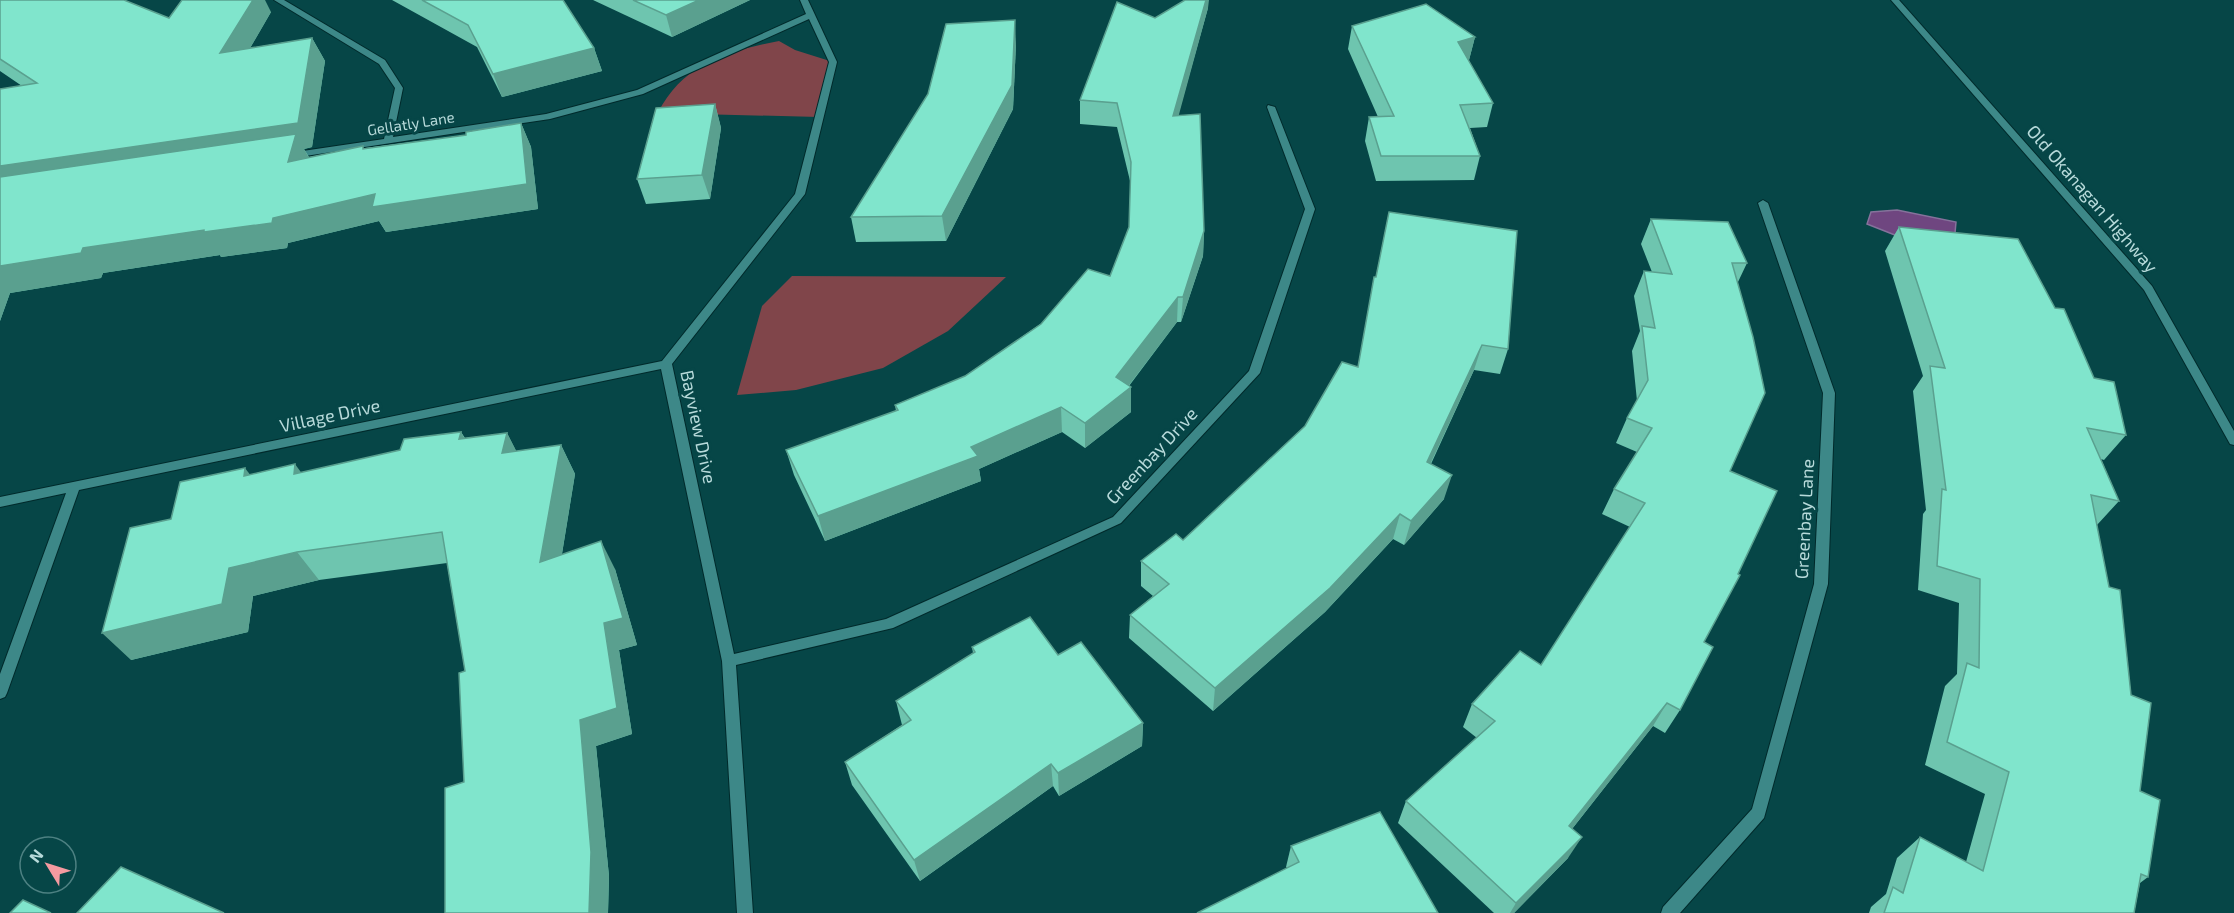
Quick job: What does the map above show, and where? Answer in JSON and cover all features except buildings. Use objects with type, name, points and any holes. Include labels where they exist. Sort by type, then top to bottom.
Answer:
[{"type":"street","points":[[278,0],[382,62],[399,88],[388,141]]},
{"type":"street","name":"Bayview Drive","points":[[745,913],[729,661],[666,364],[800,194],[833,62],[804,0]]},
{"type":"street","name":"Old Okanagan Highway","points":[[1895,0],[2148,288],[2234,441]]},
{"type":"street","name":"Gellatly Lane","points":[[282,157],[547,117],[640,92],[810,15]]},
{"type":"street","name":"Greenbay Drive","points":[[729,661],[888,624],[1117,520],[1254,373],[1310,209],[1271,107]]},
{"type":"street","name":"Greenbay Lane","points":[[1668,913],[1760,813],[1821,584],[1829,393],[1763,203]]},
{"type":"street","name":"Village Drive","points":[[0,502],[666,364]]},
{"type":"street","points":[[0,693],[74,488]]},
{"type":"shaded area","points":[[779,41],[795,50],[833,62],[819,117],[658,113],[680,82],[709,62],[742,49]]},
{"type":"shaded area","points":[[1897,210],[1956,222],[1954,244],[1915,243],[1867,224],[1871,212]]},
{"type":"shaded area","points":[[792,276],[1006,277],[948,331],[883,368],[796,390],[737,395],[762,306]]}]
